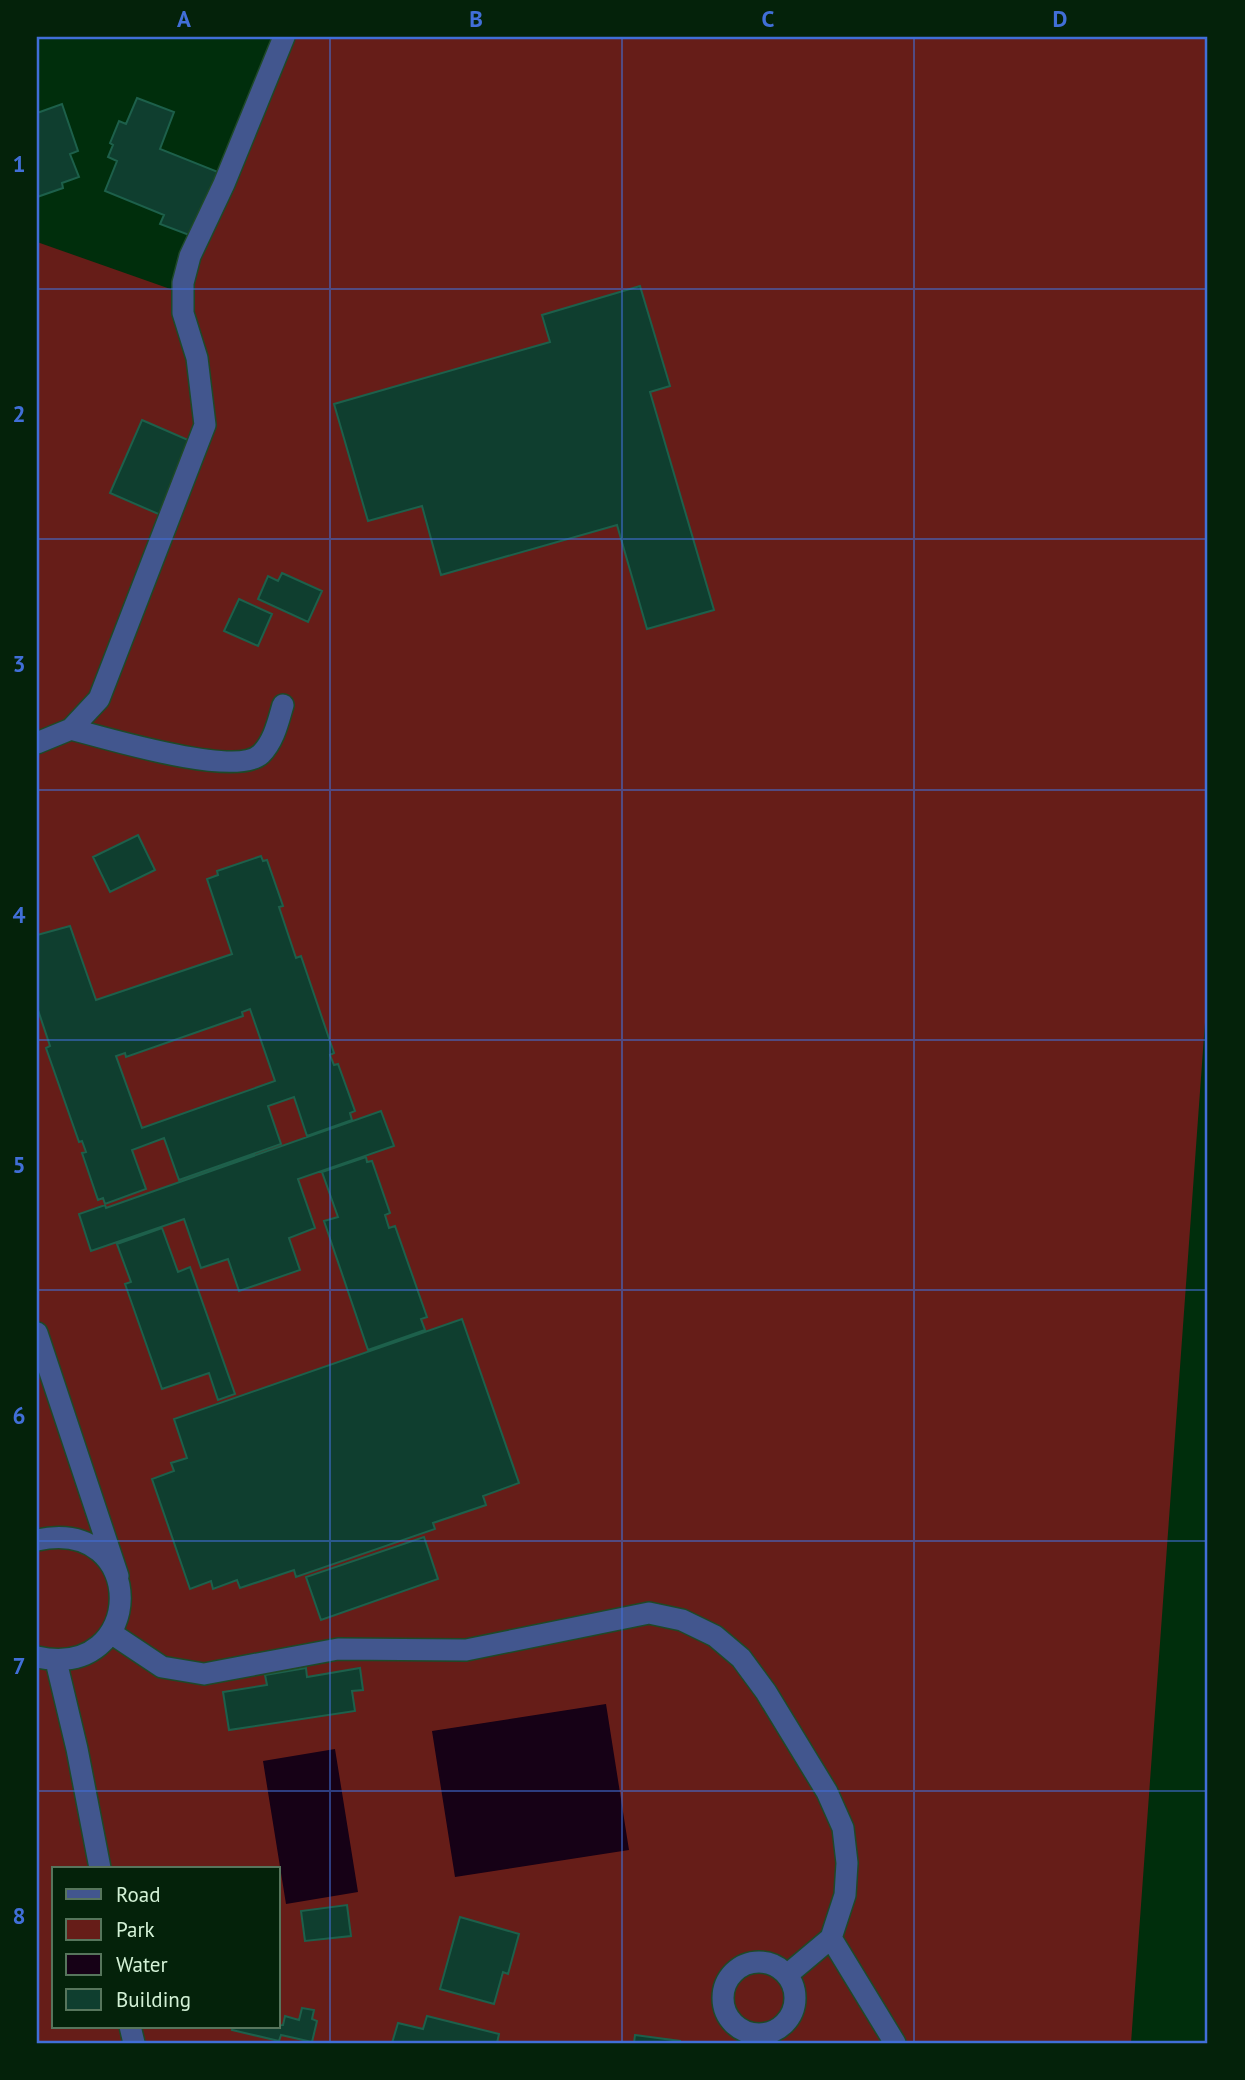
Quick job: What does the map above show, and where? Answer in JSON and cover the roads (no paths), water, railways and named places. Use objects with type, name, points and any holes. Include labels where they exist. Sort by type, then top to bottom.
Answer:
[{"type":"lane","points":[[37,743],[71,730],[99,699],[205,425],[197,358],[183,313],[183,283],[190,256],[284,37]]},
{"type":"lane","points":[[71,730],[194,758],[231,763],[247,762],[260,755],[267,746],[275,732],[283,705]]},
{"type":"lane","points":[[37,1333],[122,1595],[120,1615],[111,1633],[96,1648],[78,1658],[46,1659],[77,1749],[100,1867]]},
{"type":"lane","points":[[37,1540],[55,1536],[75,1538],[93,1545],[108,1559],[118,1576]]},
{"type":"lane","points":[[111,1633],[162,1667],[204,1674],[338,1648],[466,1650],[649,1613],[682,1620],[715,1636],[741,1658],[766,1692],[827,1793],[842,1828],[847,1863],[845,1895],[831,1938],[787,1975]]},
{"type":"lane","points":[[831,1938],[895,2043]]},
{"type":"water","points":[[606,1704],[629,1850],[455,1877],[432,1731]]},
{"type":"water","points":[[335,1749],[358,1892],[286,1904],[263,1761]]}]
